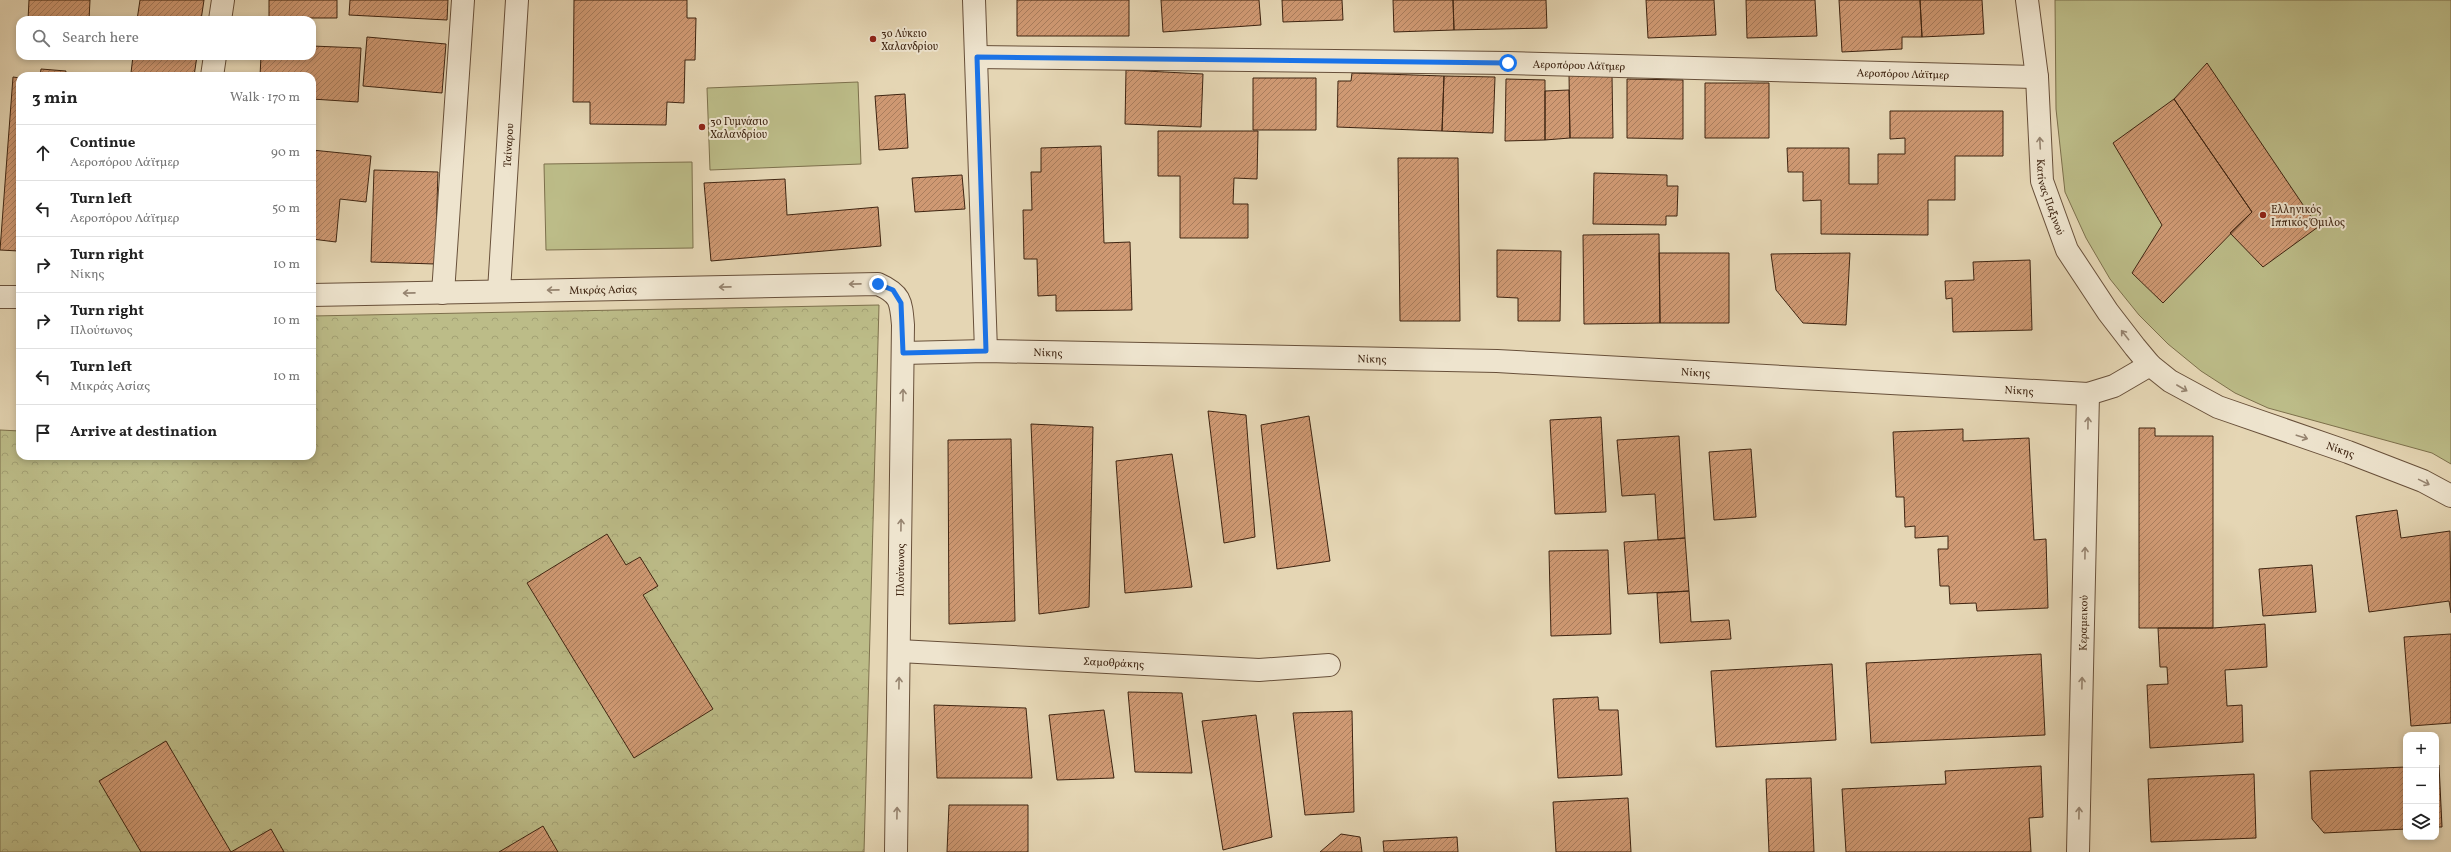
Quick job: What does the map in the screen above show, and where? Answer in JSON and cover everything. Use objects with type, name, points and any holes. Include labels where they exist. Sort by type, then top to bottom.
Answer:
[{"type":"street","points":[[221,16],[223,0]]},
{"type":"street","points":[[443,293],[463,0]]},
{"type":"street","name":"Ταίναρου","points":[[499,291],[517,0]]},
{"type":"street","points":[[974,0],[986,351]]},
{"type":"street","name":"Κατίνας Παξινού","points":[[2027,0],[2037,77],[2042,181],[2067,250],[2108,312],[2150,365]]},
{"type":"street","name":"Αεροπόρου Λάϊτμερ","points":[[977,57],[1508,63],[2037,77]]},
{"type":"street","points":[[213,72],[214,60]]},
{"type":"street","name":"Μικράς Ασίας","points":[[316,295],[878,284],[893,290]]},
{"type":"street","name":"Πλούτωνος","points":[[893,290],[901,303],[903,353],[896,852]]},
{"type":"street","points":[[0,297],[16,297]]},
{"type":"street","name":"Νίκης","points":[[903,353],[986,351],[1497,361],[2088,394],[2114,386],[2150,365],[2170,381],[2218,407],[2348,452],[2423,481],[2451,496]]},
{"type":"street","name":"Κεραμεικού","points":[[2078,852],[2088,394]]},
{"type":"street","name":"Σαμοθράκης","points":[[899,651],[1259,670],[1329,665]]},
{"type":"green space","name":"Ελληνικός Ιππικός Όμιλος","points":[[2055,0],[2451,0],[2451,464],[2432,453],[2268,408],[2235,393],[2201,371],[2168,344],[2139,315],[2110,279],[2086,238],[2065,192],[2056,109]]},
{"type":"green space","points":[[858,82],[861,164],[710,170],[707,88]]},
{"type":"green space","points":[[692,162],[693,248],[546,250],[544,164]]},
{"type":"green space","points":[[879,305],[864,852],[0,852],[0,430],[16,431],[16,460],[316,460],[316,316]]},
{"type":"building","points":[[29,0],[90,0],[89,16],[28,16]]},
{"type":"building","points":[[140,0],[204,0],[202,16],[138,16]]},
{"type":"building","points":[[269,0],[337,0],[337,18],[316,18],[316,16],[269,16]]},
{"type":"building","points":[[350,0],[448,0],[447,20],[349,15]]},
{"type":"building","points":[[574,0],[687,0],[687,18],[696,18],[695,60],[685,60],[684,103],[667,102],[666,125],[590,124],[590,102],[573,102]]},
{"type":"building","points":[[1017,0],[1129,0],[1129,36],[1017,36]]},
{"type":"building","points":[[1161,0],[1259,0],[1261,25],[1163,32]]},
{"type":"building","points":[[1282,0],[1342,0],[1343,20],[1283,22]]},
{"type":"building","points":[[1393,0],[1453,0],[1454,30],[1394,32]]},
{"type":"building","points":[[1453,0],[1546,0],[1547,28],[1454,30]]},
{"type":"building","points":[[1646,0],[1714,0],[1716,35],[1648,38]]},
{"type":"building","points":[[1746,0],[1815,0],[1817,36],[1747,38]]},
{"type":"building","points":[[1839,0],[1920,0],[1922,37],[1902,37],[1902,49],[1842,52]]},
{"type":"building","points":[[1920,0],[1982,0],[1984,34],[1922,37]]},
{"type":"building","points":[[367,37],[446,44],[442,93],[363,86]]},
{"type":"building","points":[[316,46],[361,48],[358,102],[316,99],[316,72],[260,72],[261,60],[316,60]]},
{"type":"building","points":[[133,60],[196,60],[195,72],[131,72]]},
{"type":"building","points":[[2207,63],[2318,227],[2263,267],[2230,233],[2252,212],[2174,99]]},
{"type":"building","points":[[41,69],[66,71],[66,72],[41,72]]},
{"type":"building","points":[[1126,70],[1203,74],[1201,127],[1125,124]]},
{"type":"building","points":[[1352,73],[1444,76],[1442,131],[1337,127],[1338,81],[1351,81]]},
{"type":"building","points":[[1569,75],[1612,75],[1613,138],[1570,138]]},
{"type":"building","points":[[1444,76],[1495,77],[1493,133],[1442,131]]},
{"type":"building","points":[[13,77],[16,77],[16,251],[0,250]]},
{"type":"building","points":[[1253,78],[1316,78],[1316,130],[1253,130]]},
{"type":"building","points":[[1506,79],[1545,80],[1545,140],[1505,141]]},
{"type":"building","points":[[1627,79],[1683,80],[1683,139],[1627,138]]},
{"type":"building","points":[[1705,83],[1769,83],[1769,138],[1705,138]]},
{"type":"building","points":[[1569,90],[1570,138],[1545,140],[1545,91]]},
{"type":"building","points":[[905,94],[908,148],[879,150],[875,96]]},
{"type":"building","points":[[2174,99],[2252,212],[2163,303],[2132,273],[2162,225],[2113,143]]},
{"type":"building","points":[[1890,111],[2003,111],[2003,156],[1955,156],[1955,200],[1928,200],[1928,235],[1821,234],[1821,200],[1803,201],[1803,172],[1788,172],[1787,148],[1849,148],[1849,184],[1878,184],[1878,154],[1905,154],[1905,138],[1890,139]]},
{"type":"building","points":[[1158,131],[1258,131],[1257,179],[1234,178],[1233,204],[1248,204],[1248,238],[1180,238],[1180,176],[1158,176]]},
{"type":"building","points":[[1101,146],[1104,243],[1130,242],[1132,310],[1056,311],[1056,295],[1038,296],[1037,259],[1024,259],[1023,210],[1032,210],[1031,172],[1041,172],[1041,148]]},
{"type":"building","points":[[316,150],[371,156],[366,202],[340,199],[336,242],[316,240]]},
{"type":"building","points":[[1398,158],[1458,158],[1460,321],[1400,321]]},
{"type":"building","points":[[374,170],[438,172],[435,264],[371,262]]},
{"type":"building","points":[[1594,173],[1667,175],[1667,186],[1678,186],[1677,216],[1666,216],[1666,225],[1593,224]]},
{"type":"building","points":[[962,175],[965,209],[915,212],[912,178]]},
{"type":"building","points":[[785,179],[787,215],[878,207],[881,246],[711,261],[704,183]]},
{"type":"building","points":[[1659,234],[1660,323],[1584,324],[1583,235]]},
{"type":"building","points":[[1497,250],[1561,251],[1560,321],[1518,321],[1518,298],[1497,297]]},
{"type":"building","points":[[1659,253],[1729,253],[1729,323],[1660,323]]},
{"type":"building","points":[[1850,253],[1846,325],[1803,323],[1776,290],[1771,254]]},
{"type":"building","points":[[2030,260],[2032,330],[1953,332],[1952,298],[1946,299],[1945,281],[1974,280],[1973,262]]},
{"type":"building","points":[[1208,411],[1246,415],[1255,537],[1224,543]]},
{"type":"building","points":[[1309,416],[1330,561],[1277,569],[1261,425]]},
{"type":"building","points":[[1601,417],[1606,512],[1555,514],[1550,420]]},
{"type":"building","points":[[1031,424],[1093,427],[1089,607],[1039,614]]},
{"type":"building","points":[[2139,428],[2155,428],[2155,436],[2213,436],[2213,628],[2139,628]]},
{"type":"building","points":[[1963,429],[1963,441],[2029,438],[2034,540],[2046,539],[2048,608],[1977,611],[1976,603],[1950,604],[1949,586],[1940,586],[1938,549],[1948,549],[1948,536],[1915,538],[1915,526],[1905,527],[1904,497],[1896,497],[1893,432]]},
{"type":"building","points":[[1679,436],[1685,538],[1658,540],[1655,494],[1622,496],[1617,440]]},
{"type":"building","points":[[1011,439],[1015,621],[949,624],[948,440]]},
{"type":"building","points":[[1751,449],[1756,517],[1714,520],[1709,452]]},
{"type":"building","points":[[1172,454],[1192,587],[1125,593],[1116,461]]},
{"type":"building","points":[[2397,510],[2401,538],[2450,531],[2451,613],[2449,601],[2369,612],[2356,516]]},
{"type":"building","points":[[607,534],[626,565],[640,557],[658,586],[643,595],[713,709],[634,758],[527,583]]},
{"type":"building","points":[[1685,538],[1689,591],[1628,594],[1624,542]]},
{"type":"building","points":[[1608,550],[1611,634],[1551,636],[1549,551]]},
{"type":"building","points":[[2312,565],[2316,612],[2263,616],[2259,569]]},
{"type":"building","points":[[1689,591],[1691,622],[1729,620],[1731,639],[1660,643],[1657,593]]},
{"type":"building","points":[[2265,624],[2267,667],[2225,670],[2227,706],[2242,705],[2243,742],[2150,748],[2147,685],[2168,684],[2167,667],[2160,667],[2158,628],[2213,628]]},
{"type":"building","points":[[2451,634],[2451,723],[2411,726],[2404,637]]},
{"type":"building","points":[[2041,654],[2045,735],[1871,743],[1866,663]]},
{"type":"building","points":[[1832,664],[1836,740],[1716,747],[1711,671]]},
{"type":"building","points":[[1128,692],[1182,693],[1192,773],[1135,772]]},
{"type":"building","points":[[1598,697],[1599,710],[1618,710],[1622,775],[1558,778],[1553,699]]},
{"type":"building","points":[[934,705],[1026,708],[1032,778],[937,778]]},
{"type":"building","points":[[1104,710],[1114,778],[1057,780],[1049,715]]},
{"type":"building","points":[[1352,711],[1354,812],[1305,815],[1293,713]]},
{"type":"building","points":[[1256,715],[1272,837],[1223,850],[1202,721]]},
{"type":"building","points":[[166,741],[231,852],[141,852],[99,781]]},
{"type":"building","points":[[2439,765],[2442,827],[2439,827]]},
{"type":"building","points":[[2041,766],[2043,817],[2029,818],[2031,852],[1846,852],[1842,789],[1946,784],[1945,771]]},
{"type":"building","points":[[2403,767],[2403,829],[2324,833],[2312,819],[2310,771]]},
{"type":"building","points":[[2254,774],[2256,838],[2151,842],[2148,779]]},
{"type":"building","points":[[1811,778],[1814,852],[1769,852],[1766,779]]},
{"type":"building","points":[[1628,798],[1631,852],[1556,852],[1553,802]]},
{"type":"building","points":[[949,805],[1028,805],[1028,852],[947,852]]},
{"type":"building","points":[[543,826],[558,852],[499,852]]},
{"type":"building","points":[[271,829],[284,852],[231,852]]},
{"type":"building","points":[[1341,834],[1360,837],[1362,852],[1320,852]]},
{"type":"building","points":[[1457,837],[1458,852],[1384,852],[1383,841]]},
{"type":"place","name":"3ο Λύκειο Χαλανδρίου","points":[[873,39]]},
{"type":"place","name":"3ο Γυμνάσιο Χαλανδρίου","points":[[702,127]]},
{"type":"place","name":"Ελληνικός Ιππικός Όμιλος","points":[[2263,215]]},
{"type":"route","points":[[878,284],[893,290],[901,303],[903,353],[986,351],[977,57],[1508,63]]}]
